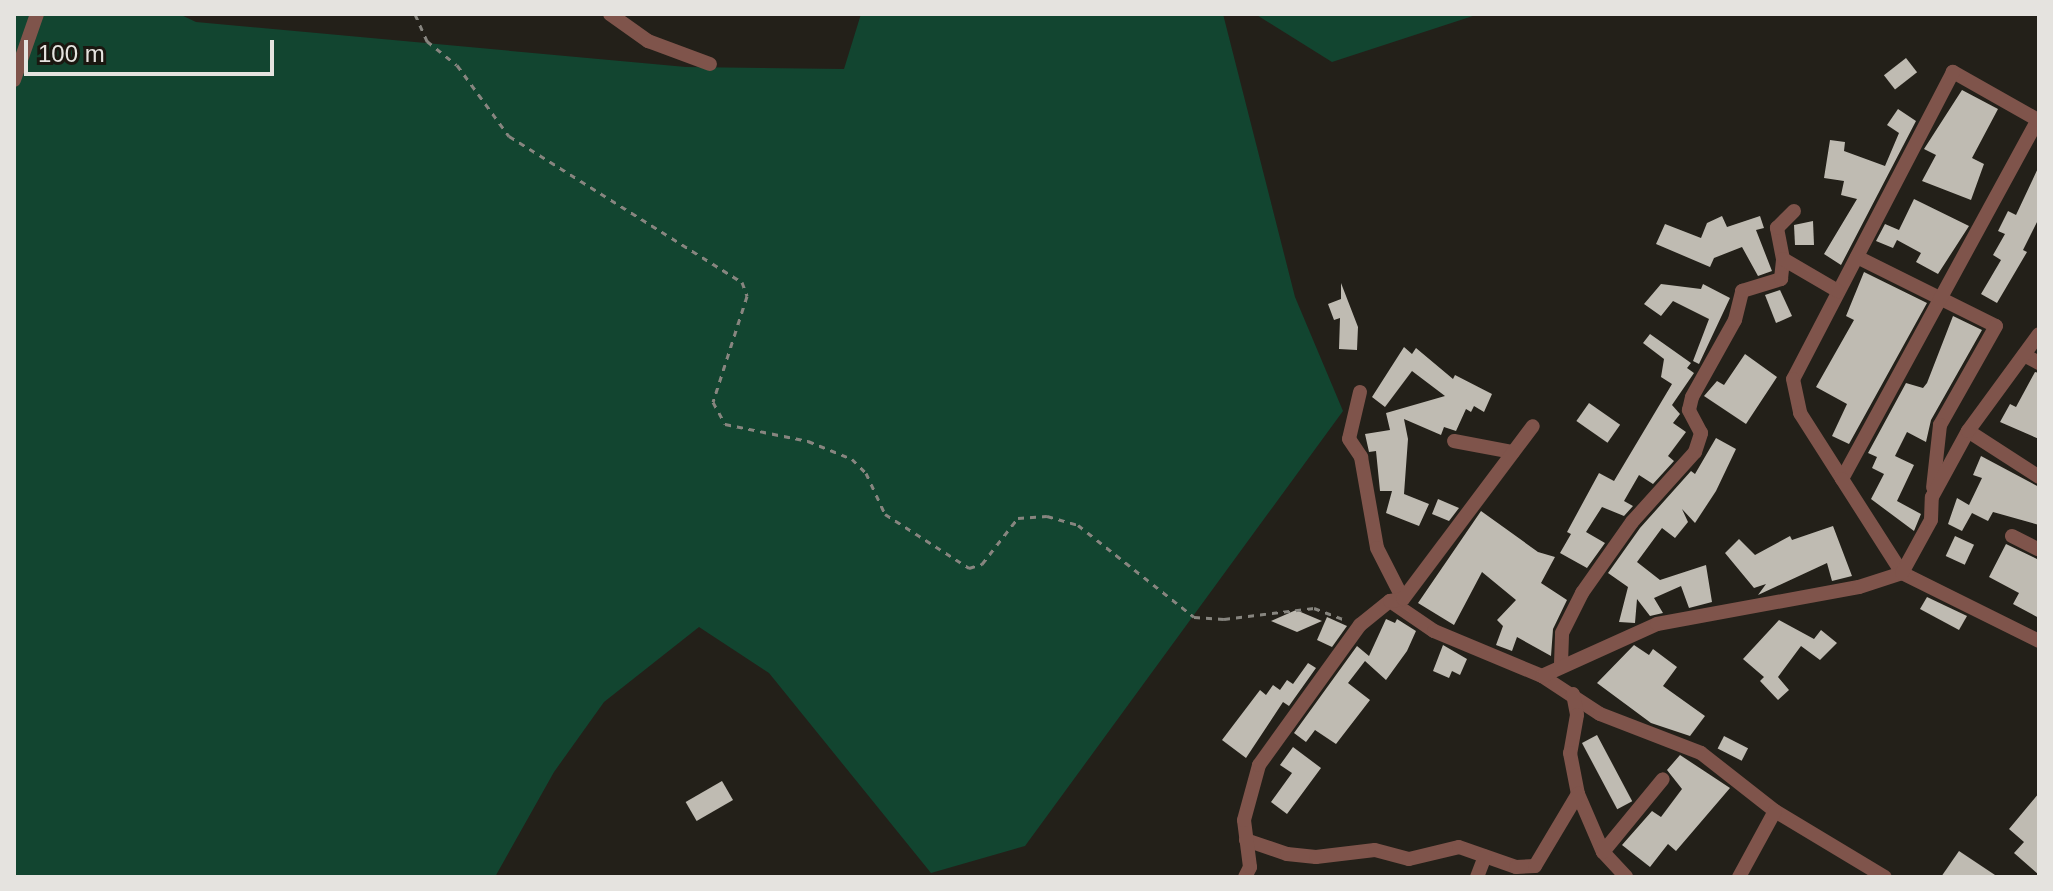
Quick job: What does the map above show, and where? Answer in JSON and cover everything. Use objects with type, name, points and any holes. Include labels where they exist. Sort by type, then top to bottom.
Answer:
[{"type":"street","points":[[14,80],[37,14]]},
{"type":"street","points":[[610,14],[648,41],[710,64]]},
{"type":"street","points":[[1842,479],[2039,120],[1953,72],[1793,379],[1800,413],[1842,479],[1902,573],[2039,641]]},
{"type":"street","points":[[1561,664],[1562,633],[1582,593],[1632,522],[1695,452],[1701,433],[1689,410],[1735,320],[1742,291],[1781,279],[1783,259],[1777,228],[1794,211]]},
{"type":"street","points":[[1542,676],[1561,664],[1657,624],[1859,587],[1902,573],[1931,520],[1940,425],[1996,326],[1857,257]]},
{"type":"street","points":[[1783,259],[1838,291]]},
{"type":"street","points":[[1932,497],[1968,431],[2039,334]]},
{"type":"street","points":[[2024,355],[2039,363]]},
{"type":"street","points":[[1360,392],[1349,439],[1361,457],[1377,548],[1396,600],[1434,631],[1542,676],[1600,714],[1701,753],[1775,811],[1885,877]]},
{"type":"street","points":[[1245,877],[1250,867],[1244,820],[1259,765],[1360,625],[1396,600],[1533,426]]},
{"type":"street","points":[[1968,431],[2039,477]]},
{"type":"street","points":[[1454,441],[1513,452]]},
{"type":"street","points":[[2012,536],[2039,550]]},
{"type":"street","points":[[1573,694],[1577,715],[1570,753],[1578,794],[1603,852],[1626,877]]},
{"type":"street","points":[[1603,852],[1663,779]]},
{"type":"street","points":[[1246,840],[1287,854],[1316,857],[1375,850],[1409,859],[1459,847],[1516,867],[1535,866],[1578,794]]},
{"type":"street","points":[[1739,877],[1775,811]]},
{"type":"street","points":[[1477,877],[1485,856]]},
{"type":"path","points":[[415,14],[427,41],[457,65],[509,136],[742,282],[747,296],[713,402],[725,424],[808,441],[852,459],[866,473],[885,514],[969,568],[982,564],[1018,518],[1047,516],[1078,525],[1194,617],[1224,619],[1314,608],[1360,625]]},
{"type":"green space","points":[[14,14],[179,14],[196,22],[686,67],[844,69],[861,14],[1223,14],[1295,297],[1343,411],[1025,846],[931,873],[769,673],[699,627],[604,702],[554,772],[495,877],[14,877]]},
{"type":"green space","points":[[1255,14],[1479,14],[1332,62]]},
{"type":"building","points":[[1906,58],[1917,72],[1895,89],[1884,75]]},
{"type":"building","points":[[1962,90],[1998,109],[1972,158],[1984,164],[1971,200],[1922,181],[1936,155],[1924,149]]},
{"type":"building","points":[[1898,109],[1916,121],[1841,265],[1824,254],[1857,199],[1841,195],[1844,181],[1824,178],[1830,140],[1845,142],[1844,151],[1885,166],[1899,133],[1887,125]]},
{"type":"building","points":[[2039,166],[2039,218],[2023,250],[2027,252],[1997,303],[1981,294],[2001,260],[1993,255],[2005,234],[1998,231],[2008,211],[2016,215]]},
{"type":"building","points":[[1914,199],[1969,226],[1938,274],[1916,262],[1921,253],[1897,240],[1893,248],[1876,241],[1885,224],[1899,230]]},
{"type":"building","points":[[1722,216],[1727,227],[1760,216],[1764,228],[1756,230],[1772,271],[1758,276],[1742,247],[1714,258],[1710,267],[1656,244],[1665,224],[1701,238],[1707,223]]},
{"type":"building","points":[[1813,221],[1814,245],[1795,245],[1794,225]]},
{"type":"building","points":[[1864,272],[1927,303],[1849,444],[1832,436],[1847,404],[1816,387],[1854,320],[1846,316]]},
{"type":"building","points":[[1341,283],[1358,327],[1357,350],[1339,349],[1340,318],[1334,320],[1328,304],[1341,299]]},
{"type":"building","points":[[1661,284],[1701,289],[1703,284],[1730,298],[1699,364],[1693,361],[1709,319],[1673,301],[1661,316],[1644,304]]},
{"type":"building","points":[[1780,290],[1792,316],[1776,323],[1765,295]]},
{"type":"building","points":[[1953,316],[1982,330],[1931,420],[1926,442],[1907,432],[1895,456],[1914,465],[1897,501],[1921,514],[1914,531],[1871,499],[1884,474],[1872,468],[1877,457],[1868,453],[1906,383],[1923,388],[1927,383]]},
{"type":"building","points":[[1650,334],[1691,363],[1687,368],[1694,373],[1672,405],[1680,414],[1673,423],[1686,432],[1668,456],[1674,461],[1653,484],[1639,475],[1624,501],[1633,506],[1624,516],[1602,507],[1586,532],[1605,543],[1587,568],[1560,553],[1571,534],[1567,532],[1599,473],[1614,481],[1672,384],[1661,377],[1664,359],[1643,343]]},
{"type":"building","points":[[1404,347],[1412,354],[1416,348],[1453,379],[1455,375],[1492,394],[1484,412],[1474,406],[1471,412],[1466,409],[1456,431],[1444,427],[1441,435],[1404,419],[1408,439],[1404,494],[1429,504],[1419,526],[1386,513],[1392,491],[1380,491],[1376,451],[1369,452],[1365,434],[1390,430],[1386,413],[1445,396],[1412,371],[1385,407],[1372,397]]},
{"type":"building","points":[[1745,354],[1777,377],[1746,424],[1704,396],[1717,381],[1724,385]]},
{"type":"building","points":[[2035,372],[2039,373],[2039,439],[2000,422],[2010,404],[2016,407]]},
{"type":"building","points":[[1589,403],[1620,425],[1608,443],[1576,421]]},
{"type":"building","points":[[1716,438],[1736,449],[1716,491],[1695,523],[1682,509],[1688,522],[1675,538],[1662,528],[1637,562],[1660,580],[1706,565],[1712,602],[1689,608],[1681,586],[1654,598],[1663,613],[1650,616],[1637,599],[1635,623],[1619,622],[1628,587],[1608,573],[1640,528],[1691,471],[1695,474]]},
{"type":"building","points":[[1981,456],[2039,487],[2039,525],[1993,512],[1988,521],[1972,513],[1962,531],[1948,524],[1957,498],[1969,505],[1982,478],[1973,475]]},
{"type":"building","points":[[1438,499],[1459,508],[1449,521],[1432,514]]},
{"type":"building","points":[[1481,511],[1538,552],[1555,557],[1541,583],[1567,600],[1553,629],[1551,656],[1517,637],[1512,651],[1496,645],[1503,626],[1497,620],[1516,600],[1482,572],[1454,625],[1418,603]]},
{"type":"building","points":[[1833,526],[1852,576],[1832,581],[1827,563],[1758,595],[1766,584],[1754,588],[1725,553],[1739,539],[1755,555],[1790,536],[1792,540]]},
{"type":"building","points":[[1955,536],[1974,545],[1965,565],[1946,556]]},
{"type":"building","points":[[2006,544],[2039,560],[2039,618],[2013,604],[2019,593],[1989,577]]},
{"type":"building","points":[[1927,597],[1967,616],[1959,630],[1920,609]]},
{"type":"building","points":[[1296,610],[1322,621],[1297,632],[1271,621]]},
{"type":"building","points":[[1327,617],[1347,626],[1332,647],[1317,640]]},
{"type":"building","points":[[1386,619],[1395,623],[1397,619],[1416,631],[1407,651],[1386,680],[1365,661],[1348,683],[1370,700],[1336,744],[1315,730],[1306,742],[1294,733],[1357,646],[1369,656]]},
{"type":"building","points":[[1779,620],[1814,639],[1821,630],[1837,643],[1820,660],[1801,646],[1778,677],[1789,690],[1778,700],[1760,681],[1764,677],[1743,659]]},
{"type":"building","points":[[1443,645],[1467,659],[1460,675],[1452,671],[1449,678],[1433,671]]},
{"type":"building","points":[[1634,645],[1649,655],[1653,649],[1677,667],[1663,686],[1705,716],[1690,736],[1651,723],[1597,683]]},
{"type":"building","points":[[1308,663],[1316,668],[1289,706],[1283,702],[1246,758],[1222,740],[1260,690],[1266,695],[1273,685],[1280,690],[1287,680],[1293,684]]},
{"type":"building","points":[[1597,735],[1632,801],[1617,809],[1582,743]]},
{"type":"building","points":[[1724,736],[1748,748],[1742,761],[1718,748]]},
{"type":"building","points":[[1293,747],[1321,768],[1287,814],[1271,802],[1292,773],[1280,765]]},
{"type":"building","points":[[1680,755],[1730,788],[1676,851],[1668,844],[1650,867],[1622,845],[1652,811],[1661,817],[1682,789],[1667,770]]},
{"type":"building","points":[[722,781],[733,800],[697,821],[686,802]]},
{"type":"building","points":[[2039,793],[2039,875],[2014,853],[2024,842],[2009,829]]},
{"type":"building","points":[[1959,851],[1998,877],[1941,877]]}]
